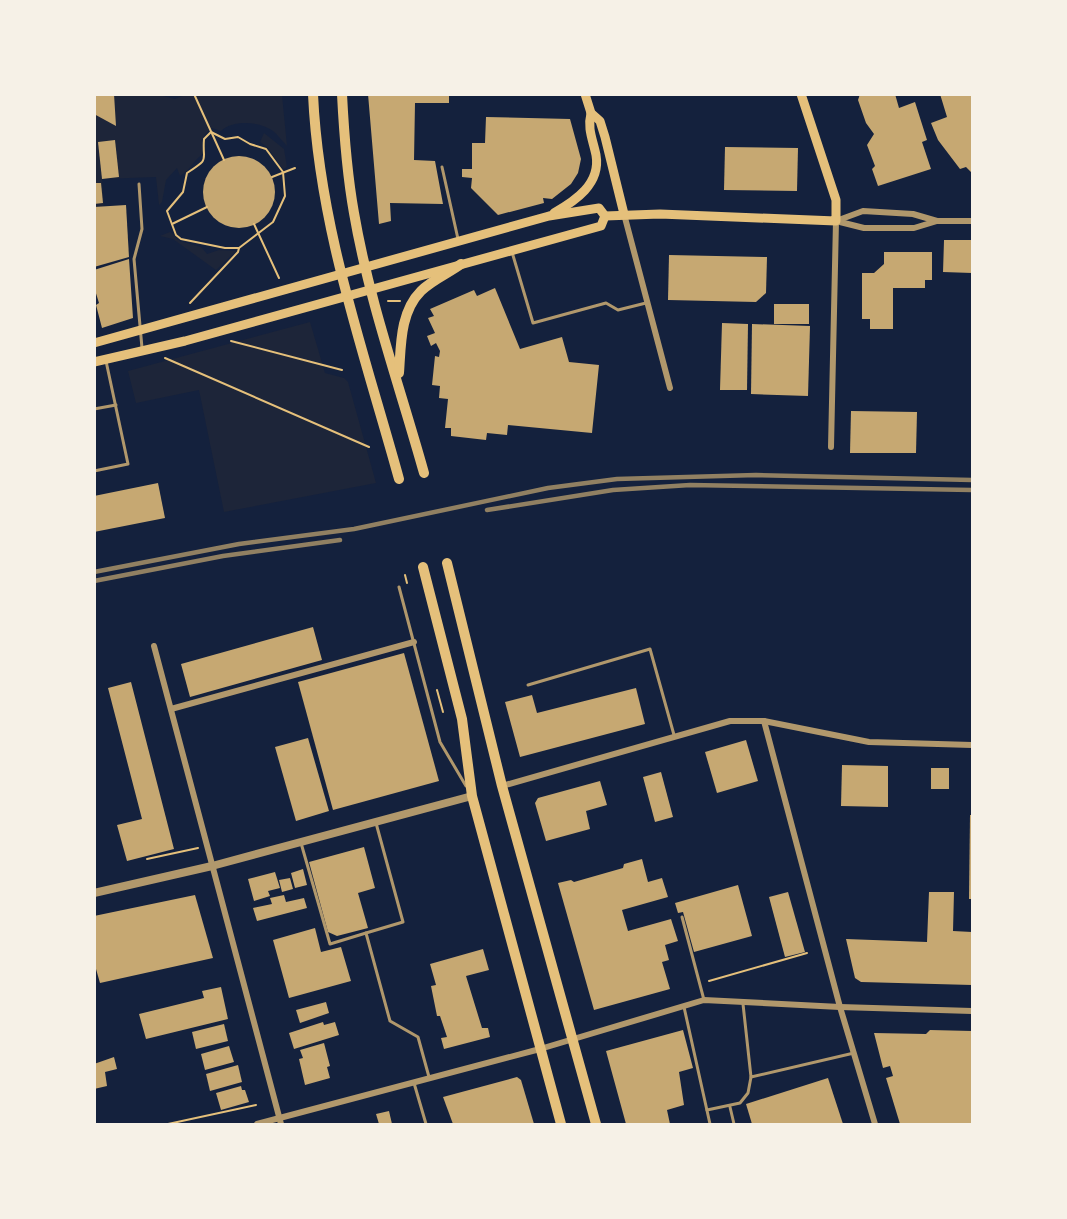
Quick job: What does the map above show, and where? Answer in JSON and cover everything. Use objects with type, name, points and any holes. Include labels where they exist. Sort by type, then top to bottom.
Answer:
[{"type":"main road","points":[[313,94],[319,172],[342,274],[399,479]]},
{"type":"main road","points":[[342,94],[351,196],[365,267],[424,473]]},
{"type":"main road","points":[[585,94],[591,113],[600,121],[624,214]]},
{"type":"main road","points":[[605,216],[624,214],[836,221],[836,200],[801,94]]},
{"type":"main road","points":[[549,216],[572,203],[590,184],[596,168],[588,125],[591,113]]},
{"type":"main road","points":[[94,343],[549,216],[599,208],[605,216]]},
{"type":"main road","points":[[94,362],[371,290],[601,226],[605,216]]},
{"type":"main road","points":[[398,379],[403,329],[409,307],[422,290],[461,264]]},
{"type":"main road","points":[[447,563],[502,786],[596,1125]]},
{"type":"main road","points":[[423,567],[462,719],[472,796],[561,1125]]},
{"type":"street","points":[[836,221],[863,211],[913,214],[937,221],[972,221]]},
{"type":"street","points":[[624,214],[670,388]]},
{"type":"street","points":[[836,221],[864,228],[914,228],[937,221]]},
{"type":"street","points":[[831,447],[836,221]]},
{"type":"street","points":[[171,709],[414,642]]},
{"type":"street","points":[[154,646],[280,1122]]},
{"type":"street","points":[[502,786],[730,721],[764,721],[869,742],[972,745]]},
{"type":"street","points":[[764,721],[840,1007],[875,1125]]},
{"type":"street","points":[[94,893],[212,866],[472,796]]},
{"type":"street","points":[[257,1125],[280,1122],[429,1077],[540,1049],[704,1000],[972,1011]]},
{"type":"lane","points":[[442,167],[459,241]]},
{"type":"lane","points":[[139,184],[142,229],[134,259],[142,351]]},
{"type":"lane","points":[[512,250],[533,322],[606,303],[618,310],[647,303]]},
{"type":"lane","points":[[94,471],[128,464],[105,360]]},
{"type":"lane","points":[[94,409],[116,405]]},
{"type":"lane","points":[[399,587],[440,742],[472,796]]},
{"type":"lane","points":[[528,685],[650,649],[674,737]]},
{"type":"lane","points":[[301,842],[330,944],[403,922],[376,821]]},
{"type":"lane","points":[[681,917],[704,1000]]},
{"type":"lane","points":[[366,933],[390,1021],[418,1037],[429,1077]]},
{"type":"lane","points":[[707,1110],[730,1107],[740,1103],[748,1093],[751,1077],[743,1002]]},
{"type":"lane","points":[[684,1007],[710,1125]]},
{"type":"lane","points":[[751,1077],[854,1053]]},
{"type":"lane","points":[[414,1082],[426,1125]]},
{"type":"lane","points":[[730,1107],[734,1125]]},
{"type":"path","points":[[194,94],[224,160]]},
{"type":"path","points":[[189,304],[238,252],[239,248],[273,222],[283,204],[286,188],[283,172],[270,153],[261,145],[250,144],[238,137],[225,139],[211,132]]},
{"type":"path","points":[[211,132],[206,135],[203,142],[206,157],[187,173],[183,192],[167,211],[181,239],[208,246],[239,248]]},
{"type":"path","points":[[272,177],[295,168]]},
{"type":"path","points":[[172,224],[207,207]]},
{"type":"path","points":[[254,225],[279,278]]},
{"type":"path","points":[[388,301],[395,299]]},
{"type":"path","points":[[225,339],[342,370]]},
{"type":"path","points":[[162,356],[369,447]]},
{"type":"path","points":[[147,859],[207,846]]},
{"type":"path","points":[[699,983],[807,953]]},
{"type":"path","points":[[168,1125],[256,1105]]},
{"type":"shaded area","points":[[187,94],[282,95],[287,146],[273,131],[261,125],[246,123],[232,125],[221,131],[212,128],[203,139],[203,154],[184,174],[180,176],[177,168],[166,180],[162,202],[159,205],[156,177],[102,179],[104,207],[95,207],[95,95],[159,95],[175,99]]},
{"type":"shaded area","points":[[264,133],[284,149],[287,167],[283,169],[267,147],[260,142]]},
{"type":"shaded area","points":[[170,232],[180,241],[201,247],[207,254],[219,250],[236,251],[216,270],[173,239],[160,236]]},
{"type":"shaded area","points":[[310,322],[325,373],[344,378],[348,382],[376,483],[224,512],[199,390],[136,403],[128,371]]},
{"type":"building","points":[[94,94],[114,94],[116,126],[94,114]]},
{"type":"building","points":[[368,94],[449,94],[449,103],[415,103],[414,160],[435,161],[443,204],[390,203],[391,221],[379,224]]},
{"type":"building","points":[[860,94],[895,94],[899,108],[915,102],[927,140],[922,142],[931,169],[878,186],[872,169],[875,166],[867,145],[874,134],[866,123],[858,100]]},
{"type":"building","points":[[940,94],[972,94],[972,173],[966,167],[960,169],[938,140],[931,123],[947,117]]},
{"type":"building","points":[[486,117],[570,119],[581,159],[578,173],[571,184],[552,199],[543,198],[544,203],[498,215],[471,188],[472,178],[462,177],[462,169],[472,169],[472,143],[485,143]]},
{"type":"building","points":[[115,140],[119,177],[102,179],[98,142]]},
{"type":"building","points":[[725,147],[798,148],[797,191],[724,190]]},
{"type":"building","points":[[239,156],[259,162],[269,172],[275,192],[269,212],[259,222],[239,228],[219,222],[209,212],[203,192],[209,172],[219,162]]},
{"type":"building","points":[[94,183],[101,183],[103,203],[94,204]]},
{"type":"building","points":[[126,205],[129,257],[94,267],[94,207]]},
{"type":"building","points":[[944,240],[972,240],[972,273],[943,272]]},
{"type":"building","points":[[884,252],[932,252],[932,280],[925,280],[925,288],[893,288],[893,329],[870,329],[870,319],[862,319],[862,273],[874,273],[884,264]]},
{"type":"building","points":[[669,255],[767,257],[766,293],[756,302],[668,300]]},
{"type":"building","points":[[129,259],[133,318],[102,328],[96,305],[99,303],[94,287],[94,270]]},
{"type":"building","points":[[495,288],[520,349],[562,337],[569,362],[599,365],[592,433],[508,425],[507,435],[487,433],[486,440],[451,436],[451,428],[445,428],[448,399],[439,398],[440,386],[432,385],[435,356],[439,357],[440,351],[436,343],[431,346],[427,336],[435,333],[428,318],[434,316],[430,309],[474,290],[477,296]]},
{"type":"building","points":[[774,304],[809,304],[809,324],[774,324]]},
{"type":"building","points":[[722,323],[748,324],[747,390],[720,390]]},
{"type":"building","points":[[752,324],[810,326],[808,396],[751,394]]},
{"type":"building","points":[[851,411],[917,412],[916,453],[850,453]]},
{"type":"building","points":[[158,483],[165,518],[94,532],[94,496]]},
{"type":"building","points":[[313,627],[322,660],[190,697],[181,664]]},
{"type":"building","points":[[404,653],[439,781],[333,810],[298,682]]},
{"type":"building","points":[[131,682],[174,849],[127,861],[117,825],[142,819],[108,688]]},
{"type":"building","points":[[636,688],[645,724],[520,757],[505,702],[532,695],[537,713]]},
{"type":"building","points":[[308,738],[329,811],[296,821],[275,747]]},
{"type":"building","points":[[746,740],[758,781],[717,793],[705,752]]},
{"type":"building","points":[[842,765],[888,766],[888,807],[841,806]]},
{"type":"building","points":[[931,768],[949,768],[949,789],[931,789]]},
{"type":"building","points":[[661,772],[673,817],[655,822],[643,777]]},
{"type":"building","points":[[600,781],[607,805],[586,811],[590,829],[546,841],[535,803],[538,798]]},
{"type":"building","points":[[970,815],[972,815],[972,899],[969,899]]},
{"type":"building","points":[[364,847],[375,888],[358,893],[368,928],[337,936],[328,932],[309,862]]},
{"type":"building","points":[[642,859],[648,882],[662,878],[668,897],[622,910],[628,931],[671,919],[678,941],[665,945],[669,960],[662,962],[670,989],[594,1010],[558,883],[571,880],[574,882],[623,868],[624,864]]},
{"type":"building","points":[[303,869],[307,885],[295,888],[291,873]]},
{"type":"building","points":[[275,872],[280,888],[268,891],[270,896],[254,901],[248,879]]},
{"type":"building","points":[[290,878],[293,889],[282,892],[279,880]]},
{"type":"building","points":[[738,885],[752,936],[694,952],[683,912],[678,913],[675,903]]},
{"type":"building","points":[[788,892],[805,952],[785,957],[769,897]]},
{"type":"building","points":[[929,892],[954,892],[953,931],[972,932],[972,985],[861,982],[855,978],[846,939],[927,942]]},
{"type":"building","points":[[195,895],[213,958],[100,983],[94,962],[94,916]]},
{"type":"building","points":[[284,895],[286,902],[304,898],[307,908],[257,921],[253,908],[272,904],[270,898]]},
{"type":"building","points":[[315,928],[321,952],[341,947],[351,981],[289,998],[273,940]]},
{"type":"building","points":[[483,949],[489,970],[466,976],[482,1028],[488,1028],[490,1037],[444,1049],[441,1038],[447,1037],[440,1016],[437,1016],[431,986],[436,985],[430,964]]},
{"type":"building","points":[[221,987],[228,1019],[146,1039],[139,1014],[204,998],[202,991]]},
{"type":"building","points":[[326,1002],[329,1013],[300,1023],[296,1010]]},
{"type":"building","points":[[323,1022],[324,1025],[335,1022],[339,1035],[294,1049],[289,1033]]},
{"type":"building","points":[[224,1024],[228,1041],[196,1049],[192,1032]]},
{"type":"building","points":[[683,1030],[693,1068],[679,1072],[684,1105],[667,1110],[670,1124],[626,1124],[606,1051]]},
{"type":"building","points":[[930,1030],[972,1031],[972,1124],[900,1124],[886,1078],[893,1076],[890,1066],[883,1068],[874,1033],[926,1034]]},
{"type":"building","points":[[324,1043],[330,1066],[327,1067],[330,1078],[305,1085],[299,1059],[303,1058],[300,1050]]},
{"type":"building","points":[[229,1046],[234,1062],[205,1070],[201,1054]]},
{"type":"building","points":[[114,1057],[117,1069],[105,1072],[107,1086],[94,1089],[94,1064]]},
{"type":"building","points":[[238,1065],[242,1082],[210,1091],[206,1074]]},
{"type":"building","points":[[517,1077],[521,1080],[534,1124],[453,1124],[443,1097]]},
{"type":"building","points":[[828,1078],[843,1124],[752,1124],[746,1104]]},
{"type":"building","points":[[241,1086],[249,1102],[221,1110],[216,1093]]},
{"type":"building","points":[[389,1111],[392,1124],[379,1124],[376,1114]]},
{"type":"railway","points":[[94,572],[239,544],[354,529],[548,488],[617,479],[756,475],[972,480]]},
{"type":"railway","points":[[487,510],[613,490],[690,485],[972,490]]},
{"type":"railway","points":[[94,581],[223,556],[340,540]]}]
